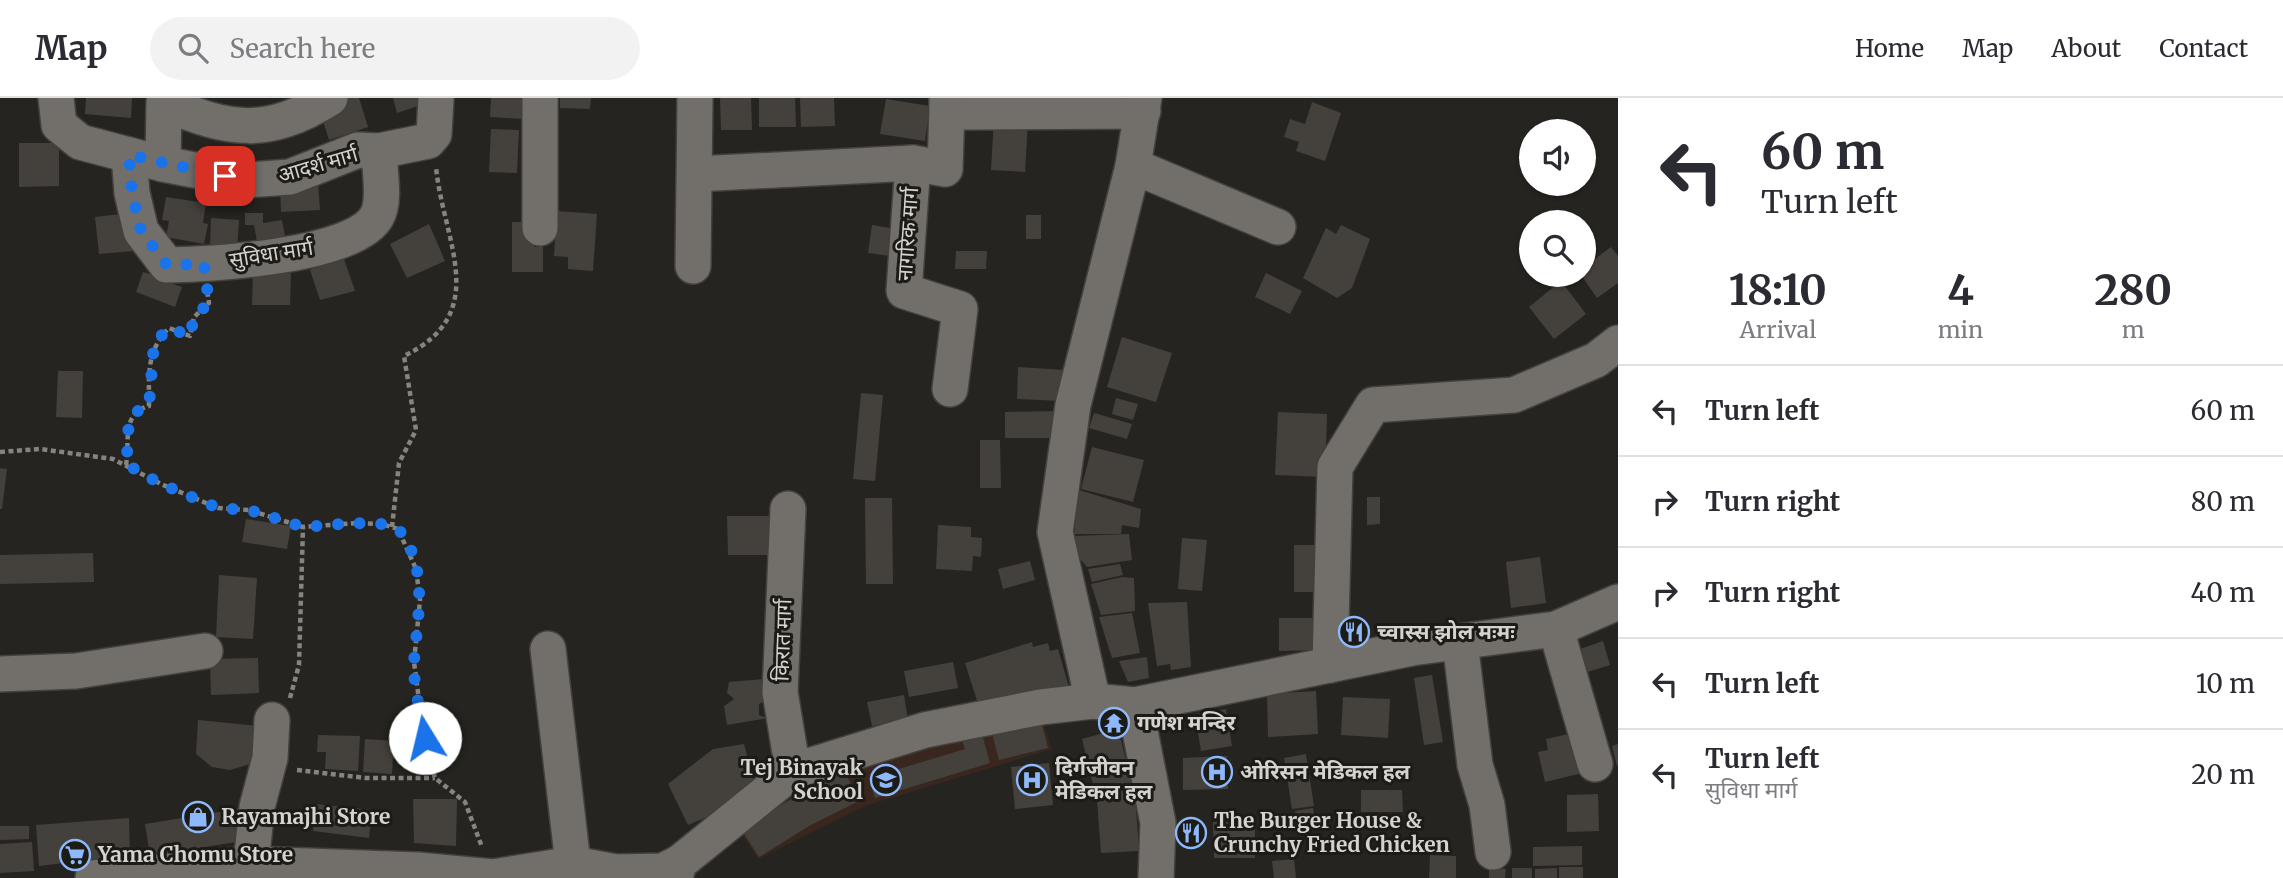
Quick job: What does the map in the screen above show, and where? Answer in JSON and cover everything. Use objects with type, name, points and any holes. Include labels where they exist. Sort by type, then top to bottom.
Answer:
[{"type":"street","name":"आदर्श मार्ग","points":[[56,98],[59,125],[80,142],[163,164],[246,180],[290,177],[358,150],[379,152],[428,141],[434,134]]},
{"type":"street","points":[[163,164],[164,103],[203,120],[259,127],[299,117],[330,98]]},
{"type":"street","points":[[434,134],[436,98]]},
{"type":"street","points":[[540,98],[540,228]]},
{"type":"street","points":[[693,266],[695,98]]},
{"type":"street","points":[[947,102],[960,112],[1143,104],[1133,166],[1073,405],[1055,532],[1093,701]]},
{"type":"street","name":"नागरिक मार्ग","points":[[947,102],[942,172],[904,291],[960,309],[950,389]]},
{"type":"street","name":"सुविधा मार्ग","points":[[129,155],[132,193],[141,231],[167,265],[204,264],[284,255],[339,242],[368,228],[378,215],[380,205],[379,152]]},
{"type":"street","points":[[1133,166],[1278,227]]},
{"type":"street","name":"नागरिक मार्ग","points":[[696,174],[942,172]]},
{"type":"street","points":[[1330,666],[1335,467],[1373,405],[1514,395],[1596,360],[1618,343]]},
{"type":"street","name":"किरात मार्ग","points":[[788,509],[780,692],[793,771]]},
{"type":"street","points":[[93,878],[251,864],[418,870],[493,877],[573,864],[617,872],[677,870],[793,771],[925,730],[1041,707],[1093,701],[1135,705],[1460,642],[1556,629],[1618,602]]},
{"type":"street","points":[[1556,629],[1595,764]]},
{"type":"street","points":[[1460,642],[1475,765],[1486,805],[1493,852]]},
{"type":"street","points":[[548,649],[573,864]]},
{"type":"street","points":[[0,674],[76,671],[205,651]]},
{"type":"street","points":[[1135,705],[1158,823],[1156,878]]},
{"type":"street","points":[[251,864],[257,807],[268,765],[272,720]]},
{"type":"path","points":[[391,527],[399,463],[416,430],[404,356],[419,349],[451,318],[457,301],[454,260],[443,218],[434,134]]},
{"type":"path","points":[[126,464],[129,421],[139,409],[149,406],[154,343],[169,328],[190,336],[194,317],[209,303],[204,264]]},
{"type":"path","points":[[0,452],[40,449],[113,459],[161,484],[218,508],[249,510],[303,527],[356,523],[391,527],[403,535],[416,569],[420,600],[414,662],[425,738],[435,778]]},
{"type":"path","points":[[272,720],[290,699],[299,665],[303,527]]},
{"type":"path","points":[[268,765],[366,778],[435,778],[466,802],[493,877]]},
{"type":"shaded area","name":"Tej Binayak School","points":[[1041,716],[1052,749],[865,806],[758,859],[739,829],[791,793],[855,767]]},
{"type":"building","points":[[86,98],[132,98],[131,118],[85,114]]},
{"type":"building","points":[[340,98],[359,98],[368,127],[329,140],[318,105]]},
{"type":"building","points":[[393,98],[419,98],[421,105],[397,113]]},
{"type":"building","points":[[491,98],[525,98],[523,119],[490,117]]},
{"type":"building","points":[[560,98],[591,98],[590,109],[560,108]]},
{"type":"building","points":[[720,98],[751,98],[752,130],[721,130]]},
{"type":"building","points":[[759,98],[795,98],[796,127],[759,127]]},
{"type":"building","points":[[800,98],[834,98],[835,126],[801,127]]},
{"type":"building","points":[[886,99],[930,106],[925,141],[880,134]]},
{"type":"building","points":[[1312,102],[1341,113],[1325,161],[1296,151],[1299,142],[1284,137],[1290,119],[1305,124]]},
{"type":"building","points":[[994,118],[1028,120],[1025,172],[991,170]]},
{"type":"building","points":[[491,129],[519,130],[517,173],[489,172]]},
{"type":"building","points":[[19,143],[59,143],[59,186],[19,187]]},
{"type":"building","points":[[318,183],[320,210],[281,212],[280,185]]},
{"type":"building","points":[[166,197],[206,203],[203,223],[208,224],[204,244],[166,237],[169,221],[162,220]]},
{"type":"building","points":[[557,211],[597,214],[593,271],[568,269],[568,257],[554,256]]},
{"type":"building","points":[[129,213],[133,251],[99,254],[95,217]]},
{"type":"building","points":[[245,213],[263,213],[263,223],[282,220],[287,247],[259,252],[254,225],[245,225]]},
{"type":"building","points":[[1026,215],[1041,215],[1041,239],[1026,239]]},
{"type":"building","points":[[211,218],[239,220],[237,250],[210,249]]},
{"type":"building","points":[[512,222],[534,222],[534,247],[543,247],[543,272],[512,272]]},
{"type":"building","points":[[429,224],[445,261],[407,278],[390,244]]},
{"type":"building","points":[[872,225],[902,230],[898,257],[868,253]]},
{"type":"building","points":[[1341,225],[1370,239],[1352,288],[1337,298],[1303,278],[1326,228],[1336,234]]},
{"type":"building","points":[[1611,247],[1618,256],[1618,283],[1597,298],[1589,287],[1596,287],[1596,258]]},
{"type":"building","points":[[956,251],[987,251],[986,269],[955,269]]},
{"type":"building","points":[[342,253],[355,291],[320,300],[310,270]]},
{"type":"building","points":[[153,262],[175,271],[170,283],[182,287],[175,307],[136,292],[143,272],[149,274]]},
{"type":"building","points":[[253,273],[291,273],[290,305],[252,305]]},
{"type":"building","points":[[1266,273],[1302,291],[1290,314],[1255,297]]},
{"type":"building","points":[[1554,287],[1566,287],[1586,314],[1554,339],[1529,307]]},
{"type":"building","points":[[1122,337],[1172,353],[1156,402],[1107,387]]},
{"type":"building","points":[[1018,367],[1064,370],[1062,401],[1017,399]]},
{"type":"building","points":[[58,371],[83,371],[82,418],[56,417]]},
{"type":"building","points":[[861,393],[883,395],[875,481],[853,479]]},
{"type":"building","points":[[1116,398],[1138,404],[1133,420],[1112,414]]},
{"type":"building","points":[[1058,411],[1058,438],[1005,438],[1005,412]]},
{"type":"building","points":[[1278,412],[1327,414],[1325,477],[1275,475]]},
{"type":"building","points":[[1094,413],[1132,424],[1127,439],[1089,428]]},
{"type":"building","points":[[980,440],[1000,440],[1001,488],[980,488]]},
{"type":"building","points":[[1092,447],[1144,460],[1133,502],[1081,489]]},
{"type":"building","points":[[0,468],[7,469],[2,509],[0,509]]},
{"type":"building","points":[[1079,490],[1141,509],[1139,528],[1122,525],[1121,534],[1074,534]]},
{"type":"building","points":[[1367,497],[1380,497],[1380,524],[1367,525]]},
{"type":"building","points":[[865,498],[892,498],[893,584],[866,584]]},
{"type":"building","points":[[727,516],[775,516],[776,555],[728,555]]},
{"type":"building","points":[[246,519],[291,526],[287,549],[242,542]]},
{"type":"building","points":[[938,525],[971,527],[971,537],[982,538],[981,557],[973,556],[972,571],[936,569]]},
{"type":"building","points":[[1129,534],[1132,560],[1087,567],[1075,553],[1073,536]]},
{"type":"building","points":[[1182,538],[1207,540],[1202,591],[1178,589]]},
{"type":"building","points":[[1294,545],[1327,545],[1327,592],[1294,592]]},
{"type":"building","points":[[93,553],[94,582],[0,584],[0,555]]},
{"type":"building","points":[[1540,557],[1546,603],[1511,608],[1506,562]]},
{"type":"building","points":[[1030,561],[1035,580],[1003,589],[998,569]]},
{"type":"building","points":[[1120,564],[1123,575],[1092,582],[1088,569]]},
{"type":"building","points":[[219,575],[257,578],[253,639],[216,637]]},
{"type":"building","points":[[1122,577],[1134,578],[1135,611],[1101,615],[1091,584]]},
{"type":"building","points":[[1187,602],[1191,667],[1171,670],[1170,664],[1157,666],[1148,603]]},
{"type":"building","points":[[1132,613],[1140,653],[1112,658],[1099,617]]},
{"type":"building","points":[[1279,618],[1324,618],[1324,650],[1279,651]]},
{"type":"building","points":[[1603,641],[1610,665],[1584,673],[1577,650]]},
{"type":"building","points":[[1032,642],[1033,647],[1048,643],[1050,651],[1058,649],[1070,691],[980,710],[965,663]]},
{"type":"building","points":[[1147,657],[1149,678],[1128,682],[1119,661]]},
{"type":"building","points":[[258,658],[259,693],[211,695],[210,659]]},
{"type":"building","points":[[953,662],[958,688],[909,697],[904,671]]},
{"type":"building","points":[[1432,675],[1443,742],[1424,745],[1414,678]]},
{"type":"building","points":[[765,679],[769,698],[759,704],[759,715],[768,718],[727,725],[724,706],[734,699],[727,693],[729,682]]},
{"type":"building","points":[[1316,691],[1318,734],[1268,737],[1267,694]]},
{"type":"building","points":[[904,695],[908,720],[872,726],[867,702]]},
{"type":"building","points":[[1343,697],[1390,699],[1388,738],[1341,735]]},
{"type":"building","points":[[1226,709],[1232,746],[1201,751],[1195,714]]},
{"type":"building","points":[[1040,717],[1048,748],[999,760],[991,730]]},
{"type":"building","points":[[198,720],[258,726],[260,761],[230,770],[212,767],[196,754]]},
{"type":"building","points":[[1118,729],[1135,795],[1139,851],[1101,853],[1097,801],[1082,739]]},
{"type":"building","points":[[981,731],[990,763],[875,798],[869,778],[965,749],[961,737]]},
{"type":"building","points":[[1582,731],[1591,771],[1545,782],[1538,752],[1548,750],[1546,739]]},
{"type":"building","points":[[318,735],[360,736],[358,771],[325,769],[326,752],[317,752]]},
{"type":"building","points":[[365,739],[394,741],[392,774],[363,772]]},
{"type":"building","points":[[744,744],[754,783],[744,788],[748,800],[688,825],[668,784],[713,749]]},
{"type":"building","points":[[1618,744],[1618,766],[1617,766],[1612,746]]},
{"type":"building","points":[[1306,754],[1314,806],[1292,809],[1284,758]]},
{"type":"building","points":[[1227,756],[1228,789],[1183,790],[1183,758]]},
{"type":"building","points":[[1049,763],[1053,805],[1015,809],[1011,767]]},
{"type":"building","points":[[845,772],[859,801],[809,826],[759,857],[741,829],[795,797]]},
{"type":"building","points":[[1361,790],[1402,790],[1403,812],[1361,812]]},
{"type":"building","points":[[1598,794],[1599,831],[1567,832],[1567,795]]},
{"type":"building","points":[[413,799],[457,799],[456,846],[414,843]]},
{"type":"building","points":[[316,804],[372,810],[369,838],[313,831]]},
{"type":"building","points":[[243,808],[248,840],[150,856],[145,824]]},
{"type":"building","points":[[1313,808],[1316,827],[1298,830],[1295,811]]},
{"type":"building","points":[[129,818],[130,855],[39,866],[36,825]]},
{"type":"building","points":[[1213,822],[1255,822],[1255,858],[1214,858]]},
{"type":"building","points":[[0,826],[29,826],[29,839],[0,840]]},
{"type":"building","points":[[32,842],[34,871],[0,873],[0,844]]},
{"type":"building","points":[[1582,846],[1582,865],[1533,866],[1533,847]]},
{"type":"building","points":[[1430,855],[1456,856],[1456,878],[1429,878]]},
{"type":"building","points":[[1294,859],[1296,878],[1274,878],[1272,861]]},
{"type":"building","points":[[1559,867],[1583,867],[1583,878],[1559,878]]},
{"type":"building","points":[[1489,868],[1506,869],[1505,878],[1489,878]]},
{"type":"building","points":[[1512,868],[1532,868],[1532,878],[1512,878]]},
{"type":"building","points":[[1557,868],[1557,878],[1535,878],[1535,869]]},
{"type":"place","name":"च्वास्स झोल मःमः","points":[[1354,632]]},
{"type":"place","name":"गणेश मन्दिर","points":[[1114,723]]},
{"type":"place","name":"ओरिसन मेडिकल हल","points":[[1217,772]]},
{"type":"place","name":"Tej Binayak School","points":[[886,780]]},
{"type":"place","name":"दिर्गजीवन मेडिकल हल","points":[[1032,780]]},
{"type":"place","name":"Rayamajhi Store","points":[[198,817]]},
{"type":"place","name":"The Burger House & Crunchy Fried Chicken","points":[[1191,833]]},
{"type":"place","name":"Yama Chomu Store","points":[[75,855]]},
{"type":"route","points":[[225,176],[129,155],[132,193],[141,231],[167,265],[204,264],[209,303],[194,317],[190,336],[169,328],[154,343],[149,379],[149,406],[139,409],[129,421],[126,464],[187,497],[218,508],[249,510],[303,527],[356,523],[382,524],[398,529],[416,569],[420,600],[414,662],[425,738]]}]
